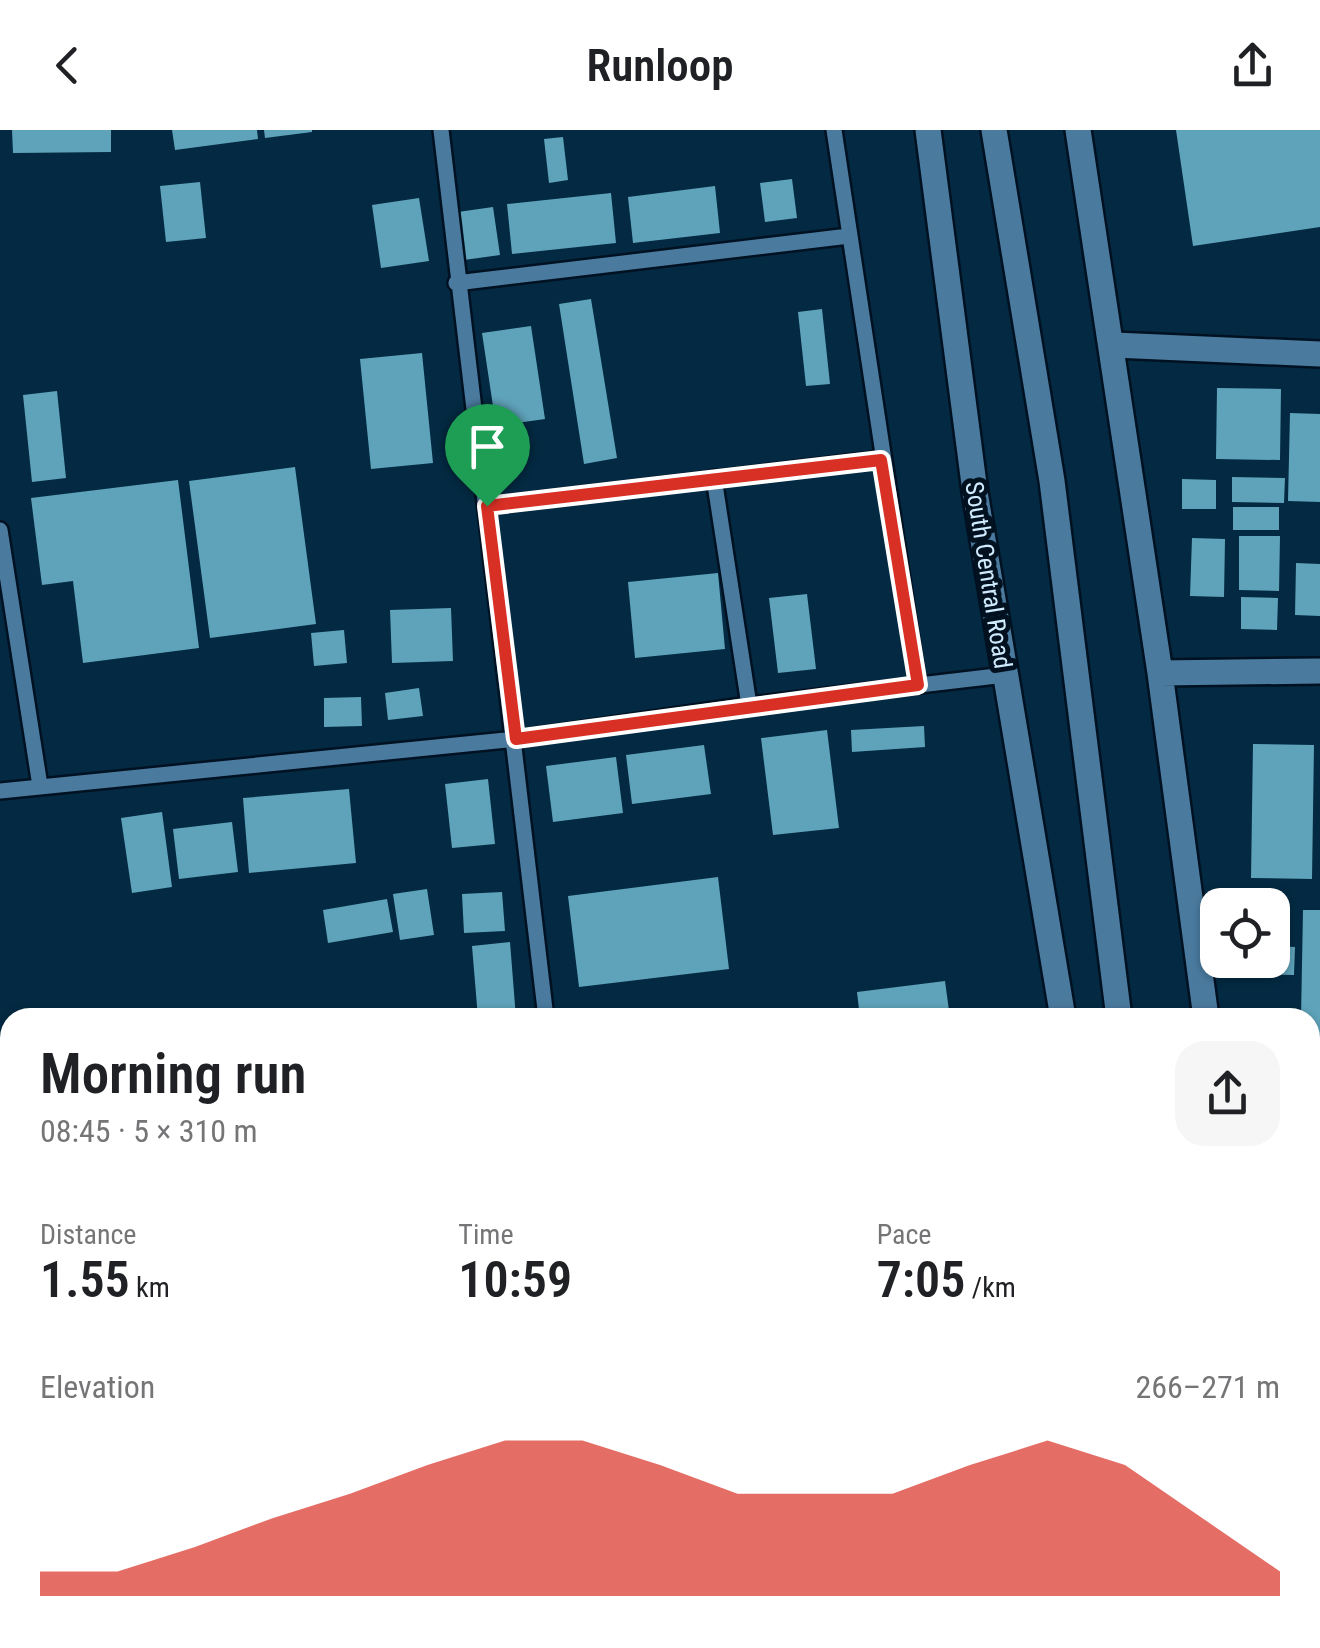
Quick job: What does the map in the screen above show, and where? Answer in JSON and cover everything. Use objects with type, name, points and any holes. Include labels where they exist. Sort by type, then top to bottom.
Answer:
[{"type":"main road","name":"South Central Road","points":[[928,130],[975,492],[1061,1008]]},
{"type":"main road","points":[[994,130],[1052,481],[1118,1008]]},
{"type":"main road","points":[[1078,130],[1114,345],[1205,1008]]},
{"type":"main road","points":[[1114,345],[1320,354]]},
{"type":"main road","points":[[1160,674],[1320,671]]},
{"type":"lane","points":[[441,130],[456,283],[516,739],[545,1008]]},
{"type":"lane","points":[[834,130],[918,685]]},
{"type":"lane","points":[[456,283],[849,236]]},
{"type":"lane","points":[[487,506],[881,460]]},
{"type":"lane","points":[[714,478],[749,705]]},
{"type":"lane","points":[[0,530],[40,786]]},
{"type":"lane","points":[[0,790],[516,739],[749,705],[1005,675]]},
{"type":"building","points":[[12,130],[111,130],[111,152],[13,153]]},
{"type":"building","points":[[172,130],[257,130],[258,139],[175,150]]},
{"type":"building","points":[[264,130],[312,130],[312,132],[265,138]]},
{"type":"building","points":[[1176,130],[1320,130],[1320,227],[1193,246]]},
{"type":"building","points":[[563,137],[568,180],[549,183],[544,139]]},
{"type":"building","points":[[792,179],[797,218],[765,222],[760,183]]},
{"type":"building","points":[[200,182],[206,238],[166,242],[160,186]]},
{"type":"building","points":[[715,186],[720,233],[633,243],[628,197]]},
{"type":"building","points":[[611,193],[616,243],[512,254],[507,204]]},
{"type":"building","points":[[419,198],[429,261],[381,268],[372,205]]},
{"type":"building","points":[[493,207],[500,255],[464,260],[458,212]]},
{"type":"building","points":[[591,299],[617,458],[584,464],[559,304]]},
{"type":"building","points":[[822,309],[830,384],[806,386],[798,312]]},
{"type":"building","points":[[531,326],[545,419],[496,426],[482,333]]},
{"type":"building","points":[[422,353],[433,463],[371,469],[360,359]]},
{"type":"building","points":[[1217,388],[1281,389],[1280,460],[1216,459]]},
{"type":"building","points":[[57,391],[66,478],[32,482],[23,395]]},
{"type":"building","points":[[1290,413],[1320,414],[1320,502],[1288,501]]},
{"type":"building","points":[[295,467],[316,624],[210,638],[189,481]]},
{"type":"building","points":[[1232,477],[1285,478],[1284,503],[1232,502]]},
{"type":"building","points":[[1182,479],[1216,480],[1216,509],[1182,509]]},
{"type":"building","points":[[178,480],[199,648],[83,663],[73,581],[42,585],[31,498]]},
{"type":"building","points":[[1233,507],[1279,507],[1279,530],[1233,530]]},
{"type":"building","points":[[1239,536],[1280,536],[1279,591],[1239,590]]},
{"type":"building","points":[[1192,538],[1225,539],[1224,597],[1190,596]]},
{"type":"building","points":[[1296,563],[1320,564],[1320,616],[1295,615]]},
{"type":"building","points":[[718,573],[725,649],[635,658],[628,582]]},
{"type":"building","points":[[807,594],[816,669],[778,673],[769,598]]},
{"type":"building","points":[[1241,597],[1278,598],[1277,630],[1241,629]]},
{"type":"building","points":[[451,608],[453,661],[392,663],[390,610]]},
{"type":"building","points":[[344,630],[347,663],[314,666],[311,633]]},
{"type":"building","points":[[419,688],[423,716],[388,720],[385,693]]},
{"type":"building","points":[[361,697],[362,726],[324,727],[324,698]]},
{"type":"building","points":[[924,726],[925,747],[852,752],[851,730]]},
{"type":"building","points":[[827,730],[839,828],[773,835],[761,738]]},
{"type":"building","points":[[1253,744],[1314,745],[1312,879],[1251,878]]},
{"type":"building","points":[[704,745],[711,794],[632,804],[626,755]]},
{"type":"building","points":[[616,757],[623,813],[553,822],[546,766]]},
{"type":"building","points":[[488,779],[495,844],[452,848],[445,784]]},
{"type":"building","points":[[349,789],[356,863],[249,873],[243,798]]},
{"type":"building","points":[[162,812],[172,887],[132,893],[121,818]]},
{"type":"building","points":[[232,822],[238,872],[179,879],[173,829]]},
{"type":"building","points":[[718,877],[729,969],[579,987],[568,896]]},
{"type":"building","points":[[427,889],[434,935],[400,940],[393,894]]},
{"type":"building","points":[[502,892],[505,931],[464,933],[462,894]]},
{"type":"building","points":[[387,899],[393,932],[328,943],[323,910]]},
{"type":"building","points":[[1303,910],[1320,910],[1320,1008],[1301,1008]]},
{"type":"building","points":[[510,942],[515,1008],[477,1008],[472,946]]},
{"type":"building","points":[[1290,947],[1295,947],[1294,975],[1290,975]]},
{"type":"building","points":[[945,981],[949,1008],[859,1008],[857,992]]},
{"type":"route","points":[[881,460],[918,685],[516,739],[487,506],[881,460]]}]
